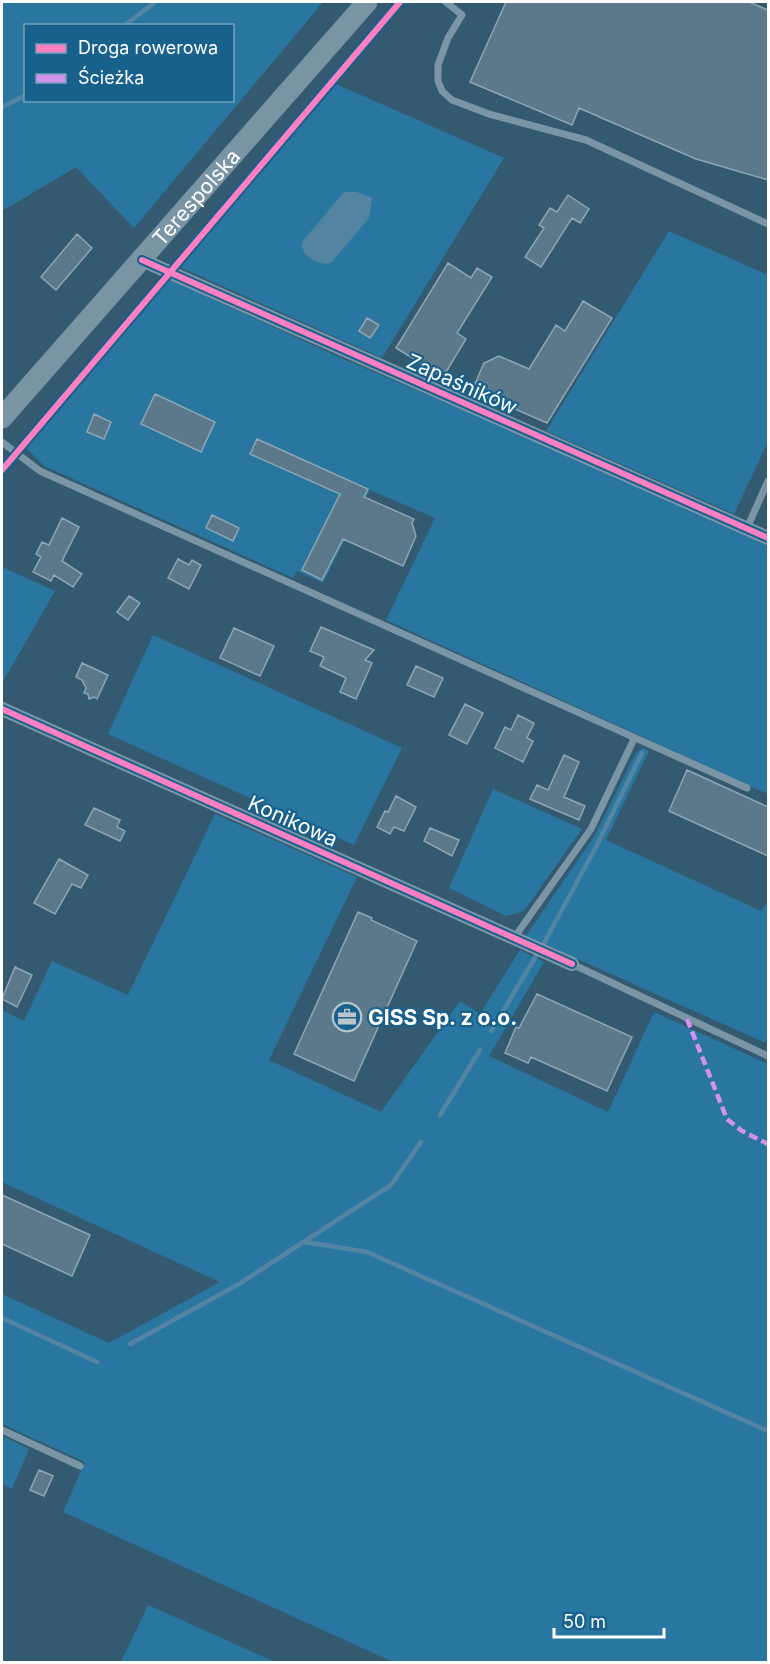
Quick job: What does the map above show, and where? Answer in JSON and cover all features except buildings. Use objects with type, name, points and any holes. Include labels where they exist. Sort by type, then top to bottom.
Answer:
[{"type":"main road","name":"Terespolska","points":[[2,418],[367,2]]},
{"type":"street","name":"Zapaśników","points":[[142,260],[768,538]]},
{"type":"street","name":"Konikowa","points":[[2,709],[572,964]]},
{"type":"lane","points":[[446,2],[462,15],[448,38],[438,65],[438,81],[442,91],[452,100],[489,114],[586,140],[768,224]]},
{"type":"lane","points":[[2,442],[40,471],[747,788]]},
{"type":"lane","points":[[747,528],[768,481]]},
{"type":"lane","points":[[514,938],[591,829],[634,739]]},
{"type":"lane","name":"Konikowa","points":[[572,964],[768,1056]]},
{"type":"lane","points":[[2,1430],[80,1466]]},
{"type":"shaded area","points":[[2,2],[323,2],[134,228],[76,167],[2,211]]},
{"type":"shaded area","points":[[336,84],[504,158],[382,358],[178,266]]},
{"type":"shaded area","points":[[344,192],[357,192],[372,198],[369,218],[331,263],[313,260],[306,255],[302,247],[303,241]]},
{"type":"shaded area","points":[[669,231],[768,275],[768,442],[734,514],[546,431]]},
{"type":"shaded area","points":[[169,279],[341,358],[551,447],[768,543],[768,794],[386,620],[435,518],[370,490],[323,583],[297,571],[293,578],[44,466],[25,447]]},
{"type":"shaded area","points":[[2,567],[55,591],[2,683]]},
{"type":"shaded area","points":[[153,635],[402,748],[354,845],[108,734]]},
{"type":"shaded area","points":[[642,748],[649,751],[606,840],[761,911],[768,902],[768,1044],[526,936],[595,835],[636,753]]},
{"type":"shaded area","points":[[493,789],[582,829],[524,911],[506,916],[449,888]]},
{"type":"shaded area","points":[[215,814],[357,877],[269,1060],[381,1112],[460,1001],[480,1014],[520,950],[544,962],[489,1056],[608,1112],[654,1012],[768,1064],[768,1662],[393,1662],[63,1512],[85,1462],[2,1424],[2,1294],[109,1343],[220,1282],[2,1182],[2,1010],[24,1021],[52,961],[128,995]]},
{"type":"shaded area","points":[[2,1436],[29,1449],[12,1489],[2,1484]]},
{"type":"shaded area","points":[[148,1605],[275,1662],[121,1662]]},
{"type":"waterway","points":[[127,24],[155,2]]},
{"type":"waterway","points":[[2,107],[24,96]]},
{"type":"waterway","points":[[544,943],[597,845],[642,753]]},
{"type":"waterway","points":[[491,1031],[536,956]]},
{"type":"waterway","points":[[440,1115],[480,1050]]},
{"type":"waterway","points":[[130,1344],[239,1284],[391,1185],[421,1142]]},
{"type":"waterway","points":[[305,1242],[367,1252],[768,1431]]},
{"type":"waterway","points":[[2,1318],[97,1362]]},
{"type":"marked path","points":[[687,1019],[727,1119],[742,1131],[768,1144]]},
{"type":"cycle path","points":[[2,470],[400,2]]},
{"type":"cycle path","points":[[142,260],[768,538]]},
{"type":"cycle path","points":[[2,709],[572,964]]},
{"type":"place","name":"GISS Sp. z o.o.","points":[[347,1017]]}]
